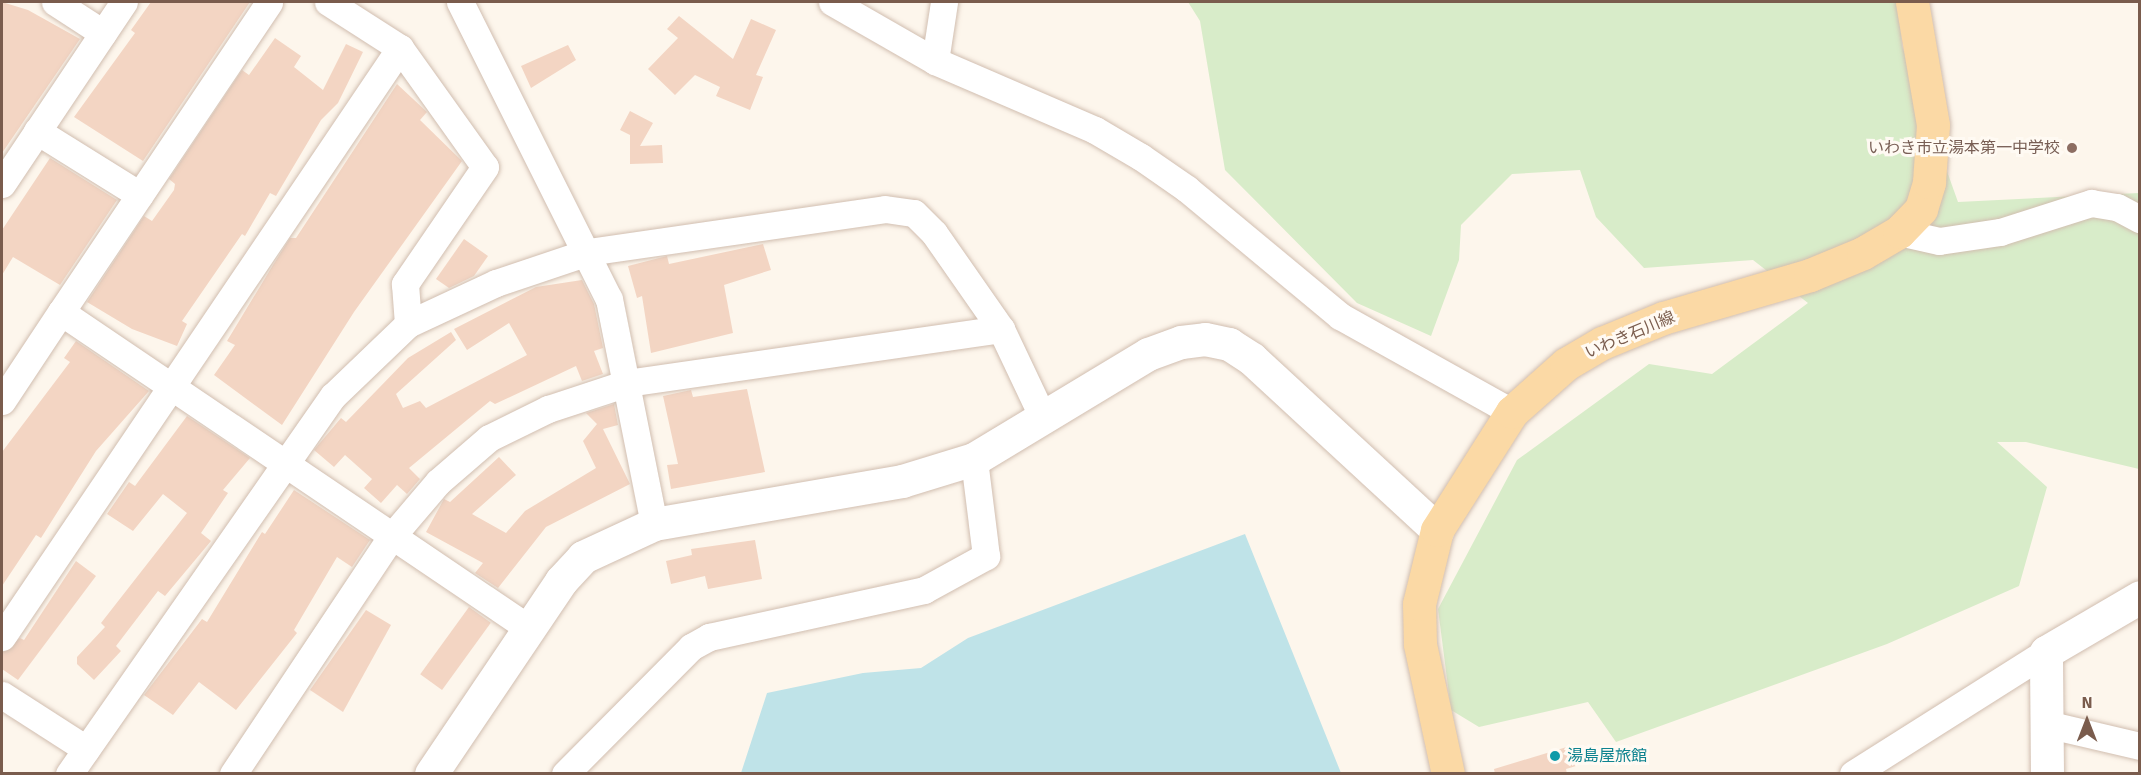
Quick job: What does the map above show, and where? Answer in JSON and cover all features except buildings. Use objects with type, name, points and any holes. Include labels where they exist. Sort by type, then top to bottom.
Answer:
[{"type":"main road","name":"いわき石川線","points":[[1448,774],[1420,644],[1419,604],[1437,530],[1512,412],[1566,364],[1602,343],[1663,318],[1810,275],[1863,253],[1899,232],[1921,208],[1929,182],[1933,125],[1912,2]]},
{"type":"street","points":[[55,2],[103,33]]},
{"type":"street","points":[[2,184],[124,2]]},
{"type":"street","points":[[2,401],[269,2]]},
{"type":"street","points":[[328,2],[400,48],[485,167],[405,284],[408,324]]},
{"type":"street","points":[[460,2],[588,252],[609,298],[654,524]]},
{"type":"street","points":[[832,2],[935,61],[1095,130],[1141,157],[1187,189],[1340,316],[1512,412]]},
{"type":"street","points":[[935,61],[944,2]]},
{"type":"street","points":[[2,637],[400,48]]},
{"type":"street","points":[[37,131],[140,195]]},
{"type":"street","points":[[1899,232],[1940,240],[2000,232],[2091,203],[2117,207],[2139,219]]},
{"type":"street","points":[[69,774],[283,462],[333,396],[408,324],[496,283],[588,252],[885,208],[914,213],[934,233],[1001,329],[1043,418]]},
{"type":"street","points":[[62,312],[530,629]]},
{"type":"street","points":[[233,774],[392,536],[438,482],[489,438],[548,409],[627,383],[1001,329]]},
{"type":"street","points":[[431,774],[530,629],[583,557],[654,524],[902,481],[974,459],[1148,354],[1204,339],[1229,345],[1252,359],[1437,530]]},
{"type":"street","points":[[565,774],[692,647],[710,637],[924,590],[986,556],[974,459]]},
{"type":"street","points":[[1853,774],[2046,652],[2139,597]]},
{"type":"street","points":[[2046,652],[2047,774]]},
{"type":"street","points":[[2,695],[86,749]]},
{"type":"street","points":[[2046,724],[2139,746]]},
{"type":"green space","points":[[1188,2],[1898,2],[1902,46],[1958,202],[2139,193],[2139,469],[2026,442],[1997,442],[2047,487],[2019,586],[1887,644],[1616,742],[1588,702],[1479,727],[1451,710],[1438,609],[1517,460],[1649,364],[1712,374],[1808,303],[1753,260],[1644,268],[1596,217],[1580,170],[1512,174],[1461,225],[1459,260],[1431,336],[1357,303],[1225,170],[1200,21]]},
{"type":"water","points":[[1245,534],[1341,773],[741,773],[767,693],[863,673],[921,668],[968,638]]},
{"type":"place","name":"いわき市立湯本第一中学校","points":[[2072,148]]},
{"type":"place","name":"湯島屋旅館","points":[[1555,756]]}]
